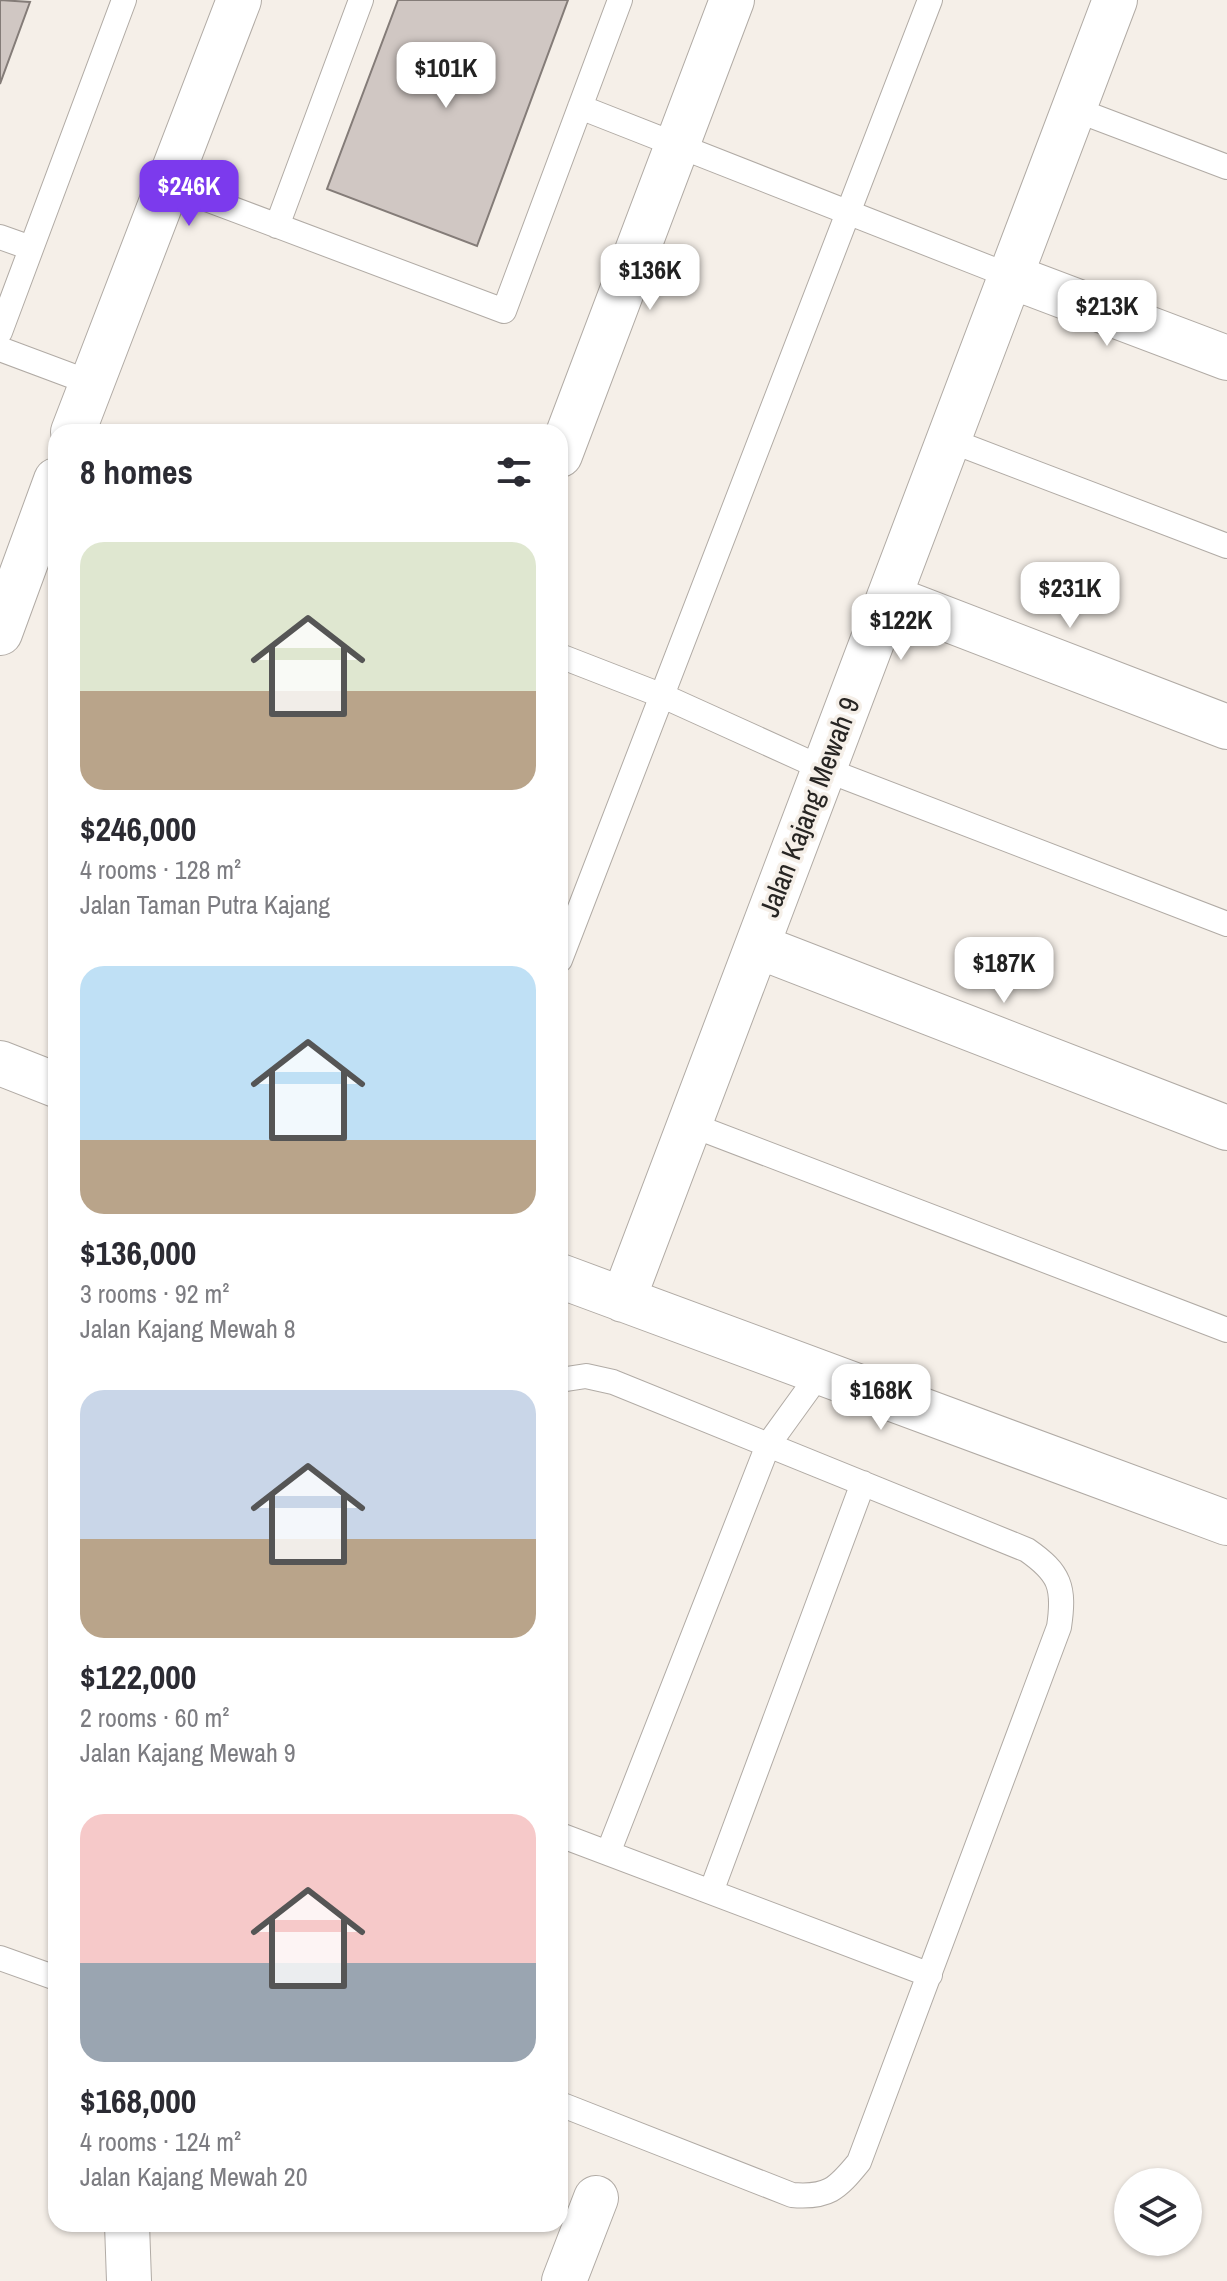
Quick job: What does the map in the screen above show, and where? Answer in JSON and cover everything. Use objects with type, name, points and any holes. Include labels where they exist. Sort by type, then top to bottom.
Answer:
[{"type":"street","points":[[76,424],[239,0]]},
{"type":"street","points":[[568,434],[732,0]]},
{"type":"street","name":"Jalan Kajang Mewah 9","points":[[623,1300],[1115,0]]},
{"type":"street","points":[[1010,276],[1227,358]]},
{"type":"street","points":[[0,633],[48,502]]},
{"type":"street","points":[[889,597],[1227,727]]},
{"type":"street","points":[[757,946],[1227,1128]]},
{"type":"street","points":[[0,1063],[48,1082]]},
{"type":"street","points":[[568,1279],[1227,1523]]},
{"type":"street","points":[[564,2281],[596,2198]]},
{"type":"street","points":[[127,2232],[129,2281]]},
{"type":"lane","points":[[0,332],[124,0]]},
{"type":"lane","points":[[277,226],[361,0]]},
{"type":"lane","points":[[169,185],[504,311],[620,0]]},
{"type":"lane","points":[[568,939],[930,0]]},
{"type":"lane","points":[[580,107],[1010,276]]},
{"type":"lane","points":[[1074,109],[1227,167]]},
{"type":"lane","points":[[0,237],[31,248]]},
{"type":"lane","points":[[0,349],[91,383]]},
{"type":"lane","points":[[949,440],[1227,546]]},
{"type":"lane","points":[[568,659],[663,696],[824,769],[1227,924]]},
{"type":"lane","points":[[689,1124],[1227,1330]]},
{"type":"lane","points":[[608,1853],[768,1445],[820,1373]]},
{"type":"lane","points":[[568,1379],[586,1376],[613,1382],[1027,1550],[1048,1564],[1059,1584],[1062,1606],[1059,1627],[859,2162],[829,2193],[792,2195],[568,2107]]},
{"type":"lane","points":[[711,1892],[863,1483]]},
{"type":"lane","points":[[568,1838],[930,1975]]},
{"type":"lane","points":[[0,1958],[48,1975]]},
{"type":"building","points":[[0,0],[30,2],[0,84]]},
{"type":"building","points":[[398,0],[568,0],[477,246],[327,189]]}]
